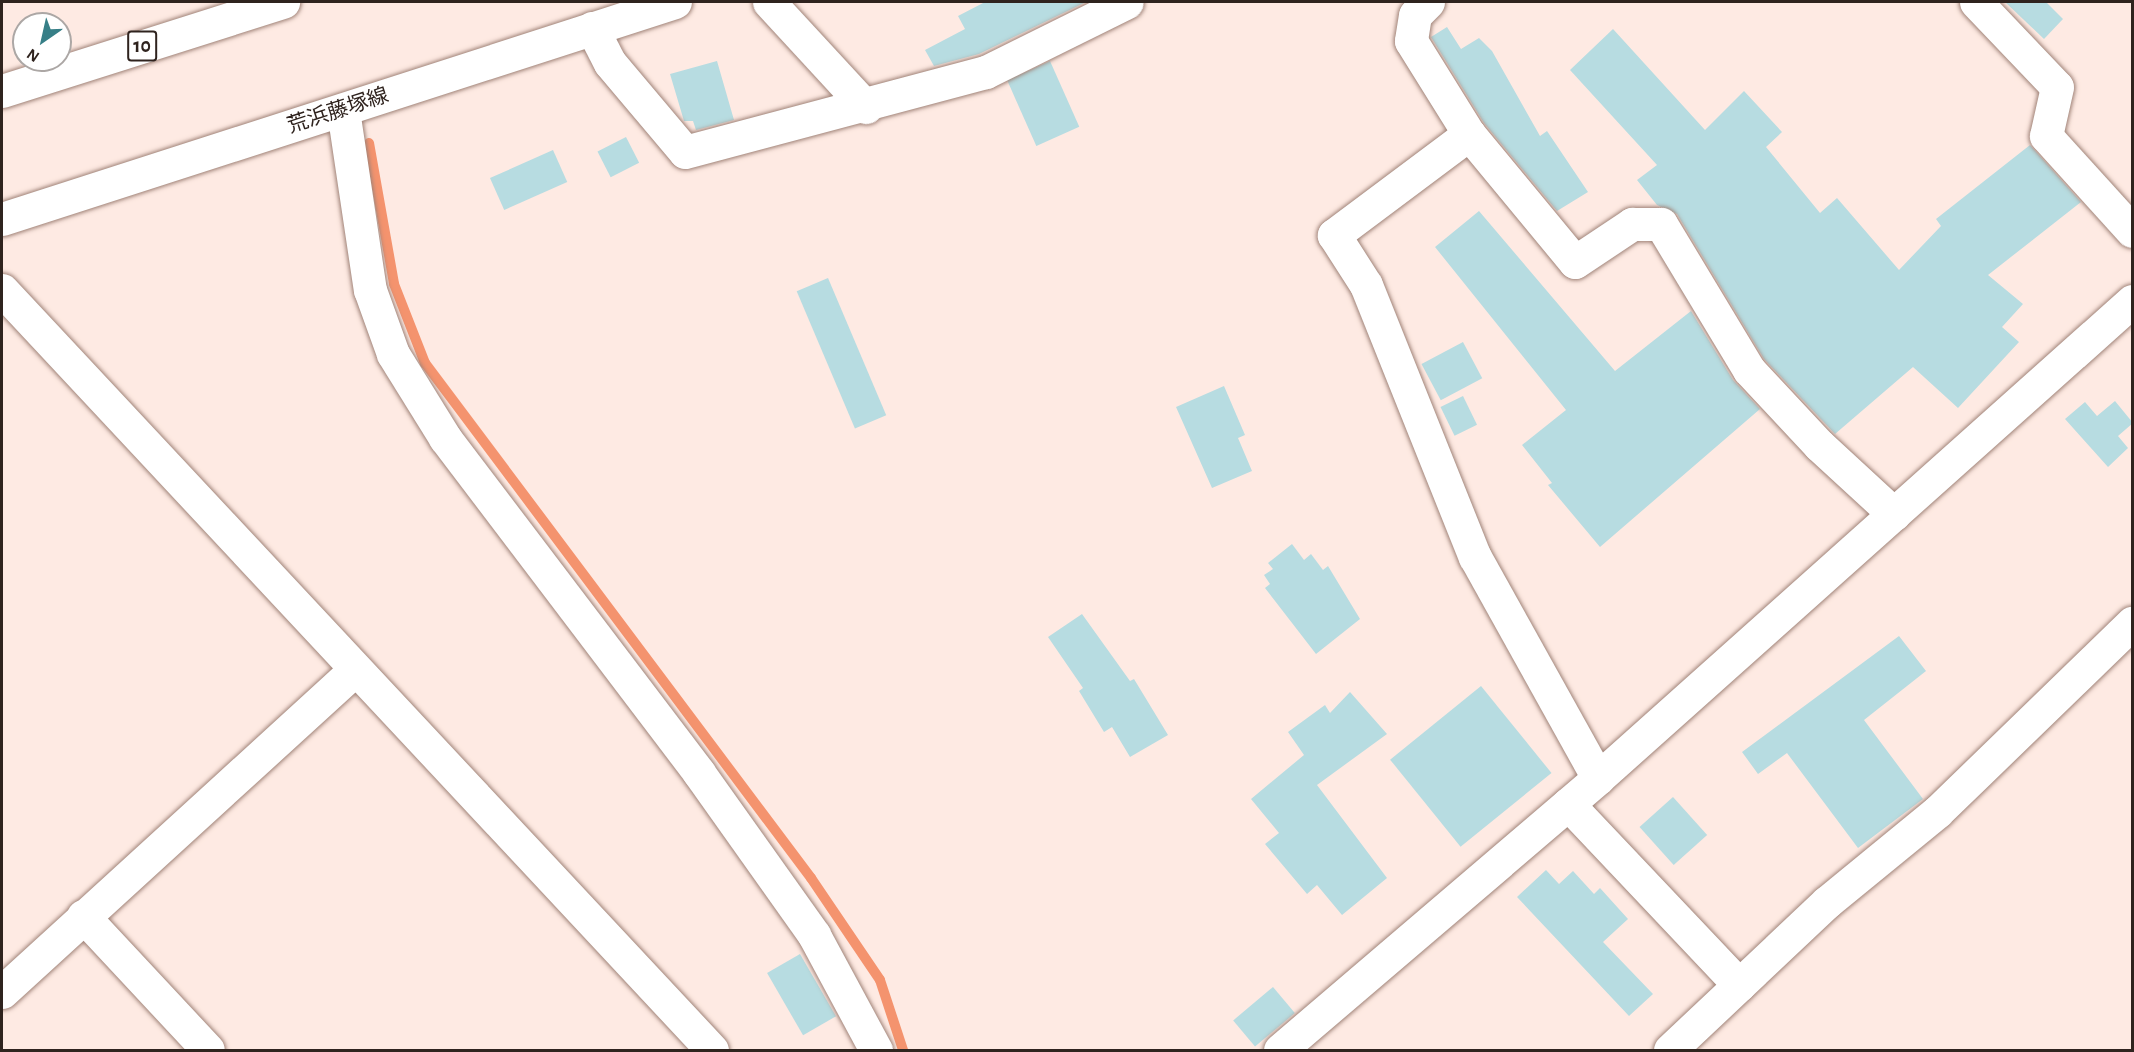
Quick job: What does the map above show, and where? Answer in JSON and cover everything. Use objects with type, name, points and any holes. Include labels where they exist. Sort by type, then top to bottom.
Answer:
[{"type":"street","name":"10","points":[[2,91],[283,2]]},
{"type":"street","name":"荒浜藤塚線","points":[[2,219],[675,2]]},
{"type":"street","points":[[769,2],[866,107]]},
{"type":"street","points":[[592,28],[610,63],[685,152],[866,107],[986,72],[1127,2]]},
{"type":"street","points":[[1976,2],[2057,87],[2046,136],[2133,231]]},
{"type":"street","points":[[1414,6],[1411,41],[1469,134],[1575,262],[1632,224],[1661,224],[1749,370],[1819,445],[1894,514]]},
{"type":"street","points":[[343,110],[370,290],[393,354],[445,438],[699,773],[814,935],[876,1050]]},
{"type":"street","points":[[1469,134],[1334,235],[1366,285],[1475,557],[1598,778]]},
{"type":"street","points":[[2,290],[354,671],[712,1050]]},
{"type":"street","points":[[1280,1050],[1598,778],[2133,301]]},
{"type":"street","points":[[1670,1050],[1827,902],[1937,812],[2133,624]]},
{"type":"street","points":[[2,992],[354,671]]},
{"type":"street","points":[[1568,804],[1739,985]]},
{"type":"street","points":[[83,916],[208,1050]]},
{"type":"building","points":[[985,2],[1086,2],[979,54],[934,66],[925,50],[965,29],[958,16]]},
{"type":"building","points":[[2005,2],[2046,2],[2063,19],[2044,39]]},
{"type":"building","points":[[1447,27],[1461,49],[1479,38],[1492,51],[1540,136],[1547,131],[1588,192],[1557,211],[1484,123],[1431,37]]},
{"type":"building","points":[[1613,29],[1705,130],[1744,91],[1782,132],[1766,147],[1820,213],[1837,198],[1899,270],[1941,226],[1936,219],[2030,145],[2081,202],[1988,275],[2023,304],[2002,327],[2019,342],[1958,408],[1913,367],[1835,434],[1764,359],[1677,214],[1657,205],[1637,180],[1657,165],[1570,70]]},
{"type":"building","points":[[717,61],[734,120],[696,130],[693,121],[684,121],[670,74]]},
{"type":"building","points":[[1050,61],[1079,127],[1036,146],[1007,80]]},
{"type":"building","points":[[626,137],[639,163],[611,177],[597,152]]},
{"type":"building","points":[[553,150],[567,182],[504,210],[490,178]]},
{"type":"building","points":[[1479,211],[1615,371],[1691,311],[1733,380],[1760,409],[1600,547],[1548,485],[1552,483],[1522,445],[1566,410],[1435,247]]},
{"type":"building","points":[[828,278],[886,415],[855,428],[797,291]]},
{"type":"building","points":[[1463,342],[1482,378],[1441,400],[1422,364]]},
{"type":"building","points":[[1224,386],[1245,435],[1238,438],[1252,471],[1212,488],[1176,407]]},
{"type":"building","points":[[1463,396],[1477,425],[1455,436],[1441,407]]},
{"type":"building","points":[[2115,401],[2133,423],[2118,436],[2128,448],[2108,467],[2065,419],[2085,402],[2097,416]]},
{"type":"building","points":[[1292,544],[1304,560],[1311,554],[1323,570],[1328,566],[1360,619],[1316,654],[1265,588],[1270,584],[1264,575],[1273,569],[1268,563]]},
{"type":"building","points":[[1082,614],[1130,681],[1134,679],[1168,735],[1130,757],[1112,727],[1104,732],[1079,691],[1083,688],[1048,637]]},
{"type":"building","points":[[1899,636],[1926,671],[1864,720],[1923,799],[1858,848],[1787,753],[1758,774],[1742,752]]},
{"type":"building","points":[[1481,686],[1551,773],[1461,847],[1390,760]]},
{"type":"building","points":[[1350,692],[1387,734],[1317,785],[1387,878],[1342,915],[1317,885],[1307,894],[1265,844],[1279,833],[1251,799],[1304,755],[1288,732],[1325,705],[1330,713]]},
{"type":"building","points":[[1673,797],[1707,835],[1674,865],[1640,827]]},
{"type":"building","points":[[1546,870],[1559,884],[1573,871],[1594,894],[1600,888],[1628,919],[1603,942],[1653,994],[1629,1016],[1517,897]]},
{"type":"building","points":[[800,954],[836,1016],[803,1035],[767,973]]},
{"type":"building","points":[[1273,987],[1295,1013],[1255,1046],[1233,1020]]},
{"type":"waterway","points":[[369,143],[394,284],[425,363],[811,878],[880,980],[903,1050]]}]
